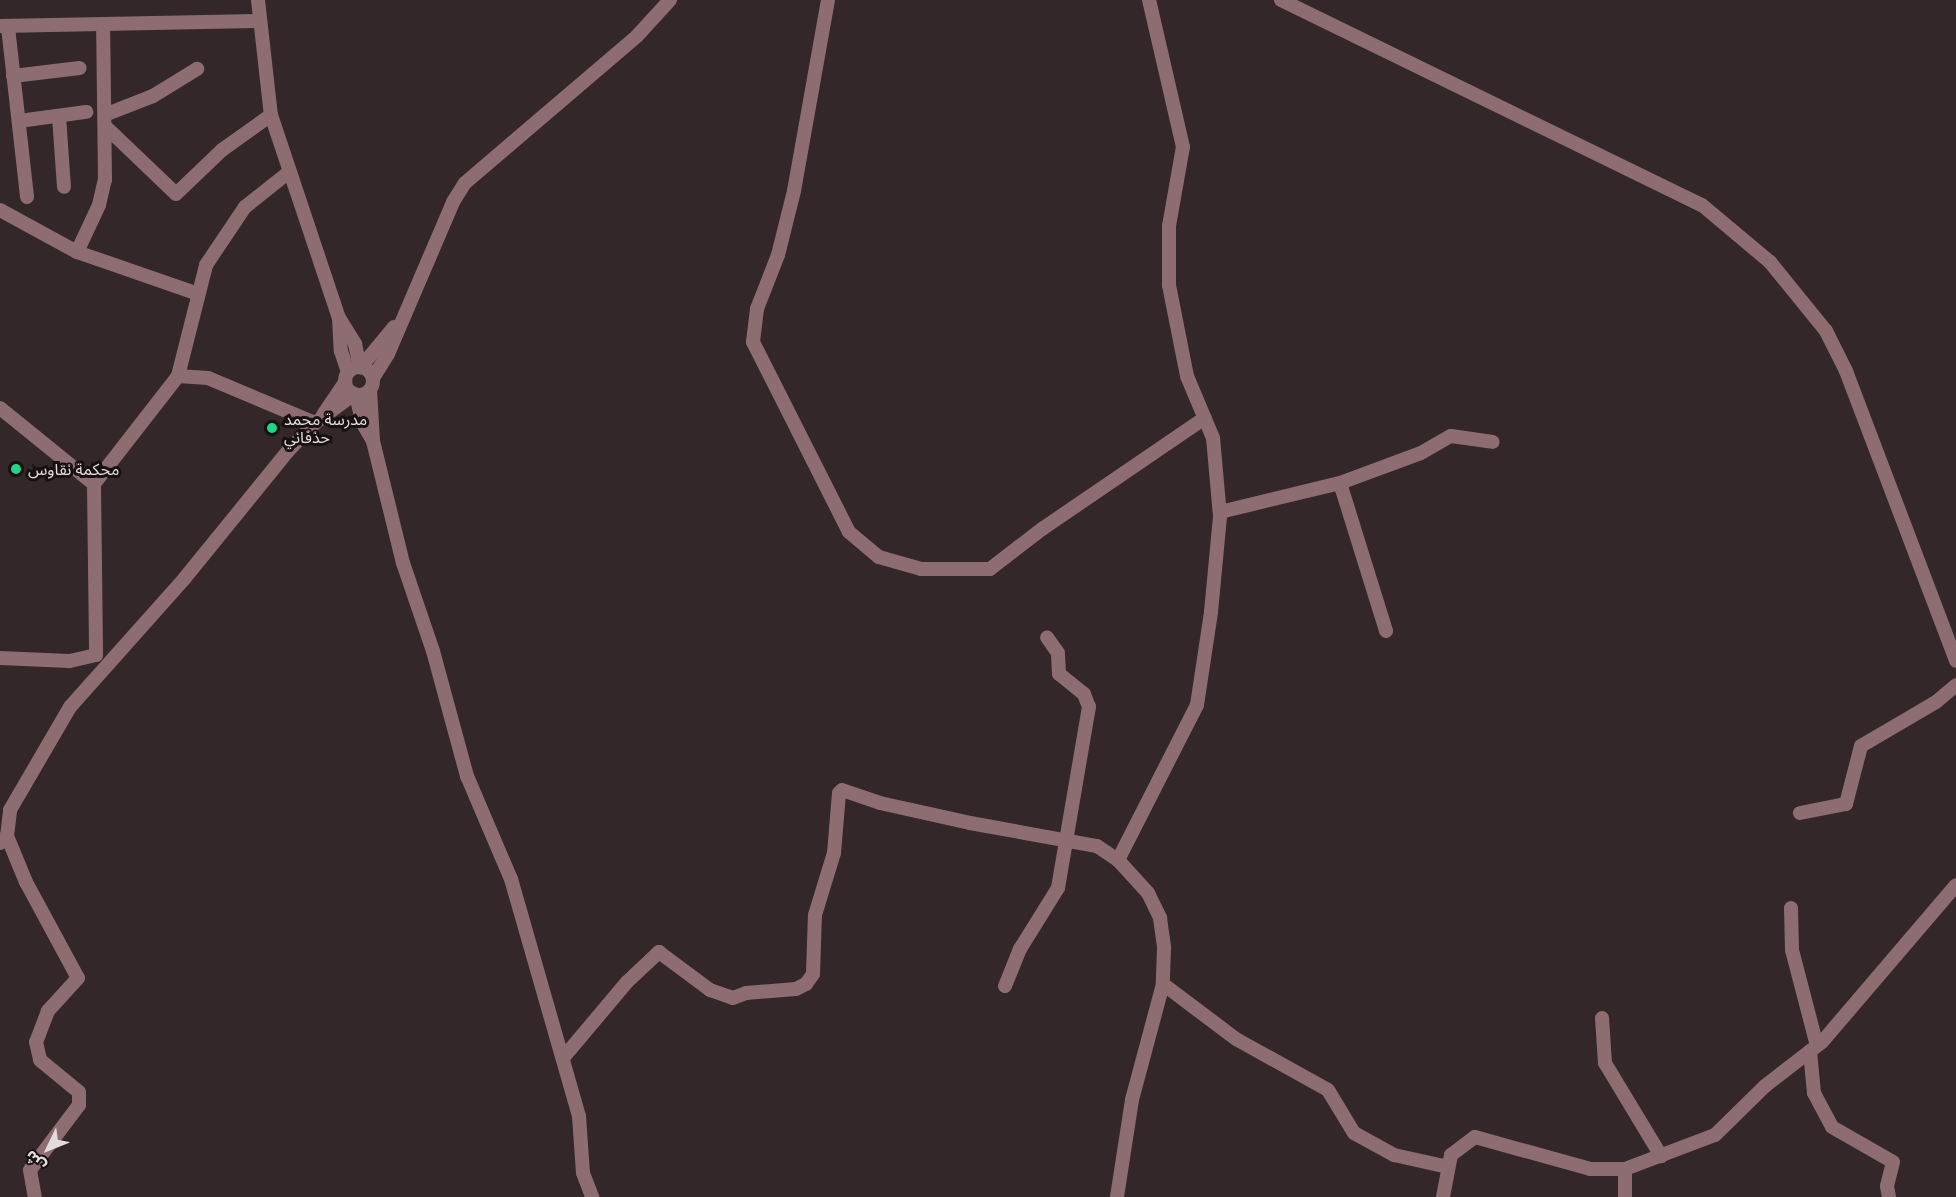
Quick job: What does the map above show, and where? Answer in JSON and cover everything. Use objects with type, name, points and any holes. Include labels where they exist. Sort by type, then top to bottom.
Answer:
[{"type":"street","points":[[258,0],[271,115],[339,318],[354,344],[353,400],[373,441]]},
{"type":"street","points":[[319,420],[353,400],[371,384],[394,342],[402,315],[465,183],[637,36],[669,0]]},
{"type":"street","points":[[828,0],[794,191],[778,255],[757,309],[753,342],[769,380],[849,532],[879,557],[921,569],[990,569],[1042,529],[1205,418]]},
{"type":"street","points":[[1118,860],[1197,705],[1211,612],[1220,512],[1214,438],[1187,376],[1169,285],[1169,226],[1183,147],[1149,0]]},
{"type":"street","points":[[1281,0],[1702,205],[1770,261],[1826,331],[1846,371],[1956,661]]},
{"type":"street","points":[[27,197],[13,76],[4,26],[260,21]]},
{"type":"street","points":[[77,252],[101,196],[107,121],[103,24]]},
{"type":"street","points":[[13,76],[80,68]]},
{"type":"street","points":[[107,121],[197,69]]},
{"type":"street","points":[[19,121],[86,112]]},
{"type":"street","points":[[107,121],[176,194],[222,150],[271,115]]},
{"type":"street","points":[[58,116],[64,187]]},
{"type":"street","points":[[96,655],[94,484],[178,376],[206,265],[245,207],[289,172]]},
{"type":"street","points":[[0,210],[77,252],[198,294]]},
{"type":"street","points":[[35,1197],[30,1170],[79,1105],[79,1092],[40,1060],[36,1042],[48,1011],[78,978],[4,840],[10,810],[70,707],[113,654],[184,579],[319,420],[353,372],[377,349],[402,315]]},
{"type":"street","points":[[339,318],[341,351],[353,372],[371,384]]},
{"type":"street","points":[[354,344],[377,349]]},
{"type":"street","points":[[178,376],[208,378],[319,420]]},
{"type":"street","points":[[371,384],[373,441],[403,563],[433,651],[466,776],[511,879],[579,1116],[583,1173],[592,1197]]},
{"type":"street","points":[[0,408],[94,484]]},
{"type":"street","points":[[1220,512],[1340,483],[1421,453],[1451,436],[1493,442]]},
{"type":"street","points":[[1340,483],[1386,631]]},
{"type":"street","points":[[1005,986],[1020,949],[1058,888],[1089,707],[1084,694],[1059,674],[1058,653],[1047,637]]},
{"type":"street","points":[[0,658],[69,661],[113,654]]},
{"type":"street","points":[[1800,813],[1846,804],[1861,746],[1936,702],[1956,685]]},
{"type":"street","points":[[563,1058],[627,982],[659,952],[666,953],[710,990],[733,998],[746,993],[796,990],[806,984],[813,974],[815,915],[834,854],[842,790],[880,803],[970,823],[1097,846],[1118,860],[1148,893],[1160,918],[1162,984],[1132,1100],[1117,1197]]},
{"type":"street","points":[[1443,1197],[1450,1155],[1475,1137],[1590,1169],[1625,1168],[1715,1136],[1765,1086],[1813,1048],[1956,885]]},
{"type":"street","points":[[1791,908],[1792,950],[1813,1048],[1814,1093],[1832,1127],[1893,1162],[1887,1186],[1889,1197]]},
{"type":"street","points":[[1162,984],[1236,1039],[1328,1090],[1354,1134],[1394,1155],[1448,1167]]},
{"type":"street","points":[[1602,1018],[1605,1063],[1661,1156]]},
{"type":"street","points":[[1625,1168],[1625,1197]]},
{"type":"place","name":"مدرسة محمد حذفاني","points":[[272,428]]},
{"type":"place","name":"محكمة نقاوس","points":[[16,469]]}]
